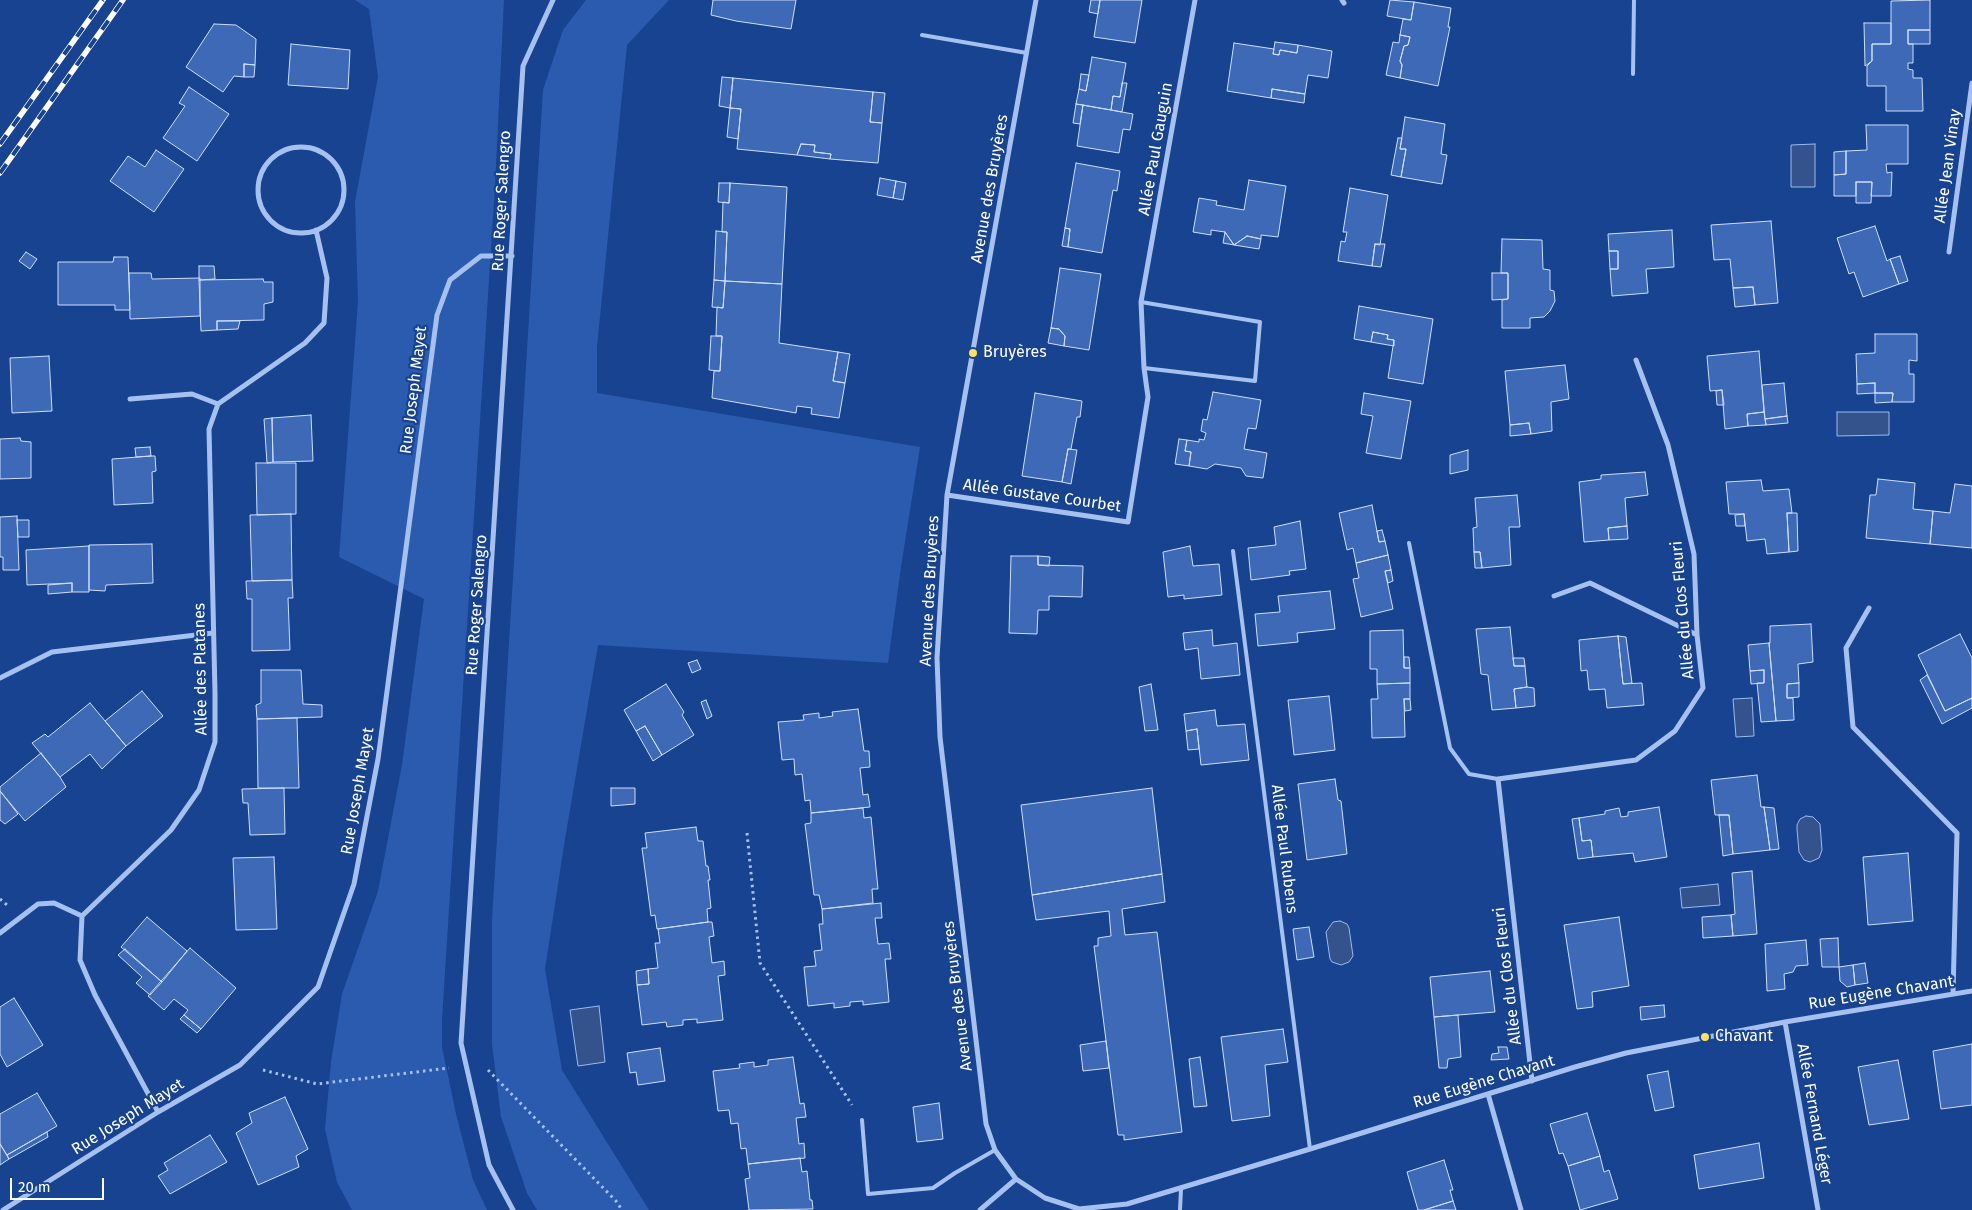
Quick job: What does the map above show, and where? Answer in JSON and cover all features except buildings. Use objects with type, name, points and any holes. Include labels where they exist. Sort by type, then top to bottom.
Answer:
[{"type":"street","name":"Rue Roger Salengro","points":[[513,1210],[489,1165],[461,1043],[523,66],[553,0]]},
{"type":"street","name":"Avenue des Bruyères","points":[[1016,1179],[995,1150],[986,1124],[940,737],[938,658],[947,495],[1036,0]]},
{"type":"street","name":"Allée Paul Gauguin","points":[[1141,302],[1195,0]]},
{"type":"street","name":"Allée Jean Vinay","points":[[1949,252],[1972,84]]},
{"type":"street","points":[[299,147],[312,148],[324,154],[334,163],[341,175],[344,188],[342,202],[328,224],[316,230],[302,233],[289,232],[276,226],[267,217],[260,205],[257,192],[259,178],[265,166],[274,156],[286,150],[299,147]]},
{"type":"street","points":[[130,398],[192,394],[218,404],[306,343],[324,323],[327,278],[316,230]]},
{"type":"street","name":"Rue Joseph Mayet","points":[[3,1210],[158,1112],[240,1065],[318,987],[354,884],[378,759],[436,315],[450,280],[482,256],[512,256]]},
{"type":"street","name":"Allée Gustave Courbet","points":[[947,495],[1128,522],[1148,397],[1144,368],[1141,302]]},
{"type":"street","name":"Allée du Clos Fleuri","points":[[1532,1081],[1498,779],[1636,760],[1675,731],[1703,688],[1697,635],[1694,554],[1668,445],[1636,360]]},
{"type":"street","name":"Allée des Platanes","points":[[82,916],[171,830],[199,790],[214,742],[216,693],[209,428],[218,404]]},
{"type":"street","points":[[1554,596],[1590,583],[1697,635]]},
{"type":"street","points":[[1869,608],[1846,648],[1853,727],[1957,834],[1953,994]]},
{"type":"street","points":[[0,678],[52,652],[213,633]]},
{"type":"street","points":[[0,934],[38,904],[54,903],[82,916],[80,960],[94,995],[158,1112]]},
{"type":"street","name":"Rue Eugène Chavant","points":[[1016,1179],[1045,1198],[1079,1209],[1126,1204],[1181,1189],[1626,1053],[1785,1022],[1972,991]]},
{"type":"street","name":"Allée Fernand Léger","points":[[1785,1022],[1818,1210]]},
{"type":"street","points":[[1488,1094],[1522,1210]]},
{"type":"street","points":[[980,1210],[1016,1179]]},
{"type":"lane","points":[[1633,74],[1634,0]]},
{"type":"lane","points":[[922,35],[1027,53]]},
{"type":"lane","points":[[1141,302],[1260,322],[1254,381],[1144,368]]},
{"type":"lane","name":"Allée du Clos Fleuri","points":[[1409,543],[1450,748],[1469,774],[1498,779]]},
{"type":"lane","name":"Allée Paul Rubens","points":[[1233,551],[1310,1150]]},
{"type":"lane","points":[[862,1120],[868,1194],[933,1188],[995,1150]]},
{"type":"lane","points":[[1180,1210],[1181,1189]]},
{"type":"path","points":[[747,833],[760,962],[862,1120]]},
{"type":"path","points":[[461,1043],[616,1200],[622,1210]]},
{"type":"path","points":[[240,1065],[317,1084],[466,1066]]},
{"type":"shaded area","points":[[355,0],[504,0],[495,185],[442,1019],[442,1047],[456,1114],[473,1180],[487,1210],[352,1210],[337,1182],[325,1129],[331,1062],[342,994],[378,891],[402,765],[424,599],[339,557],[358,302],[355,202],[378,77],[369,9]]},
{"type":"shaded area","points":[[586,0],[669,0],[627,45],[597,347],[597,393],[920,447],[888,663],[598,645],[545,969],[562,1070],[649,1210],[537,1210],[527,1193],[501,1117],[492,1044],[492,919],[543,90],[563,30]]},
{"type":"shaded area","points":[[1815,144],[1815,187],[1791,187],[1791,145]]},
{"type":"shaded area","points":[[1837,412],[1889,412],[1889,435],[1837,436]]},
{"type":"shaded area","points":[[1752,698],[1754,736],[1736,737],[1733,699]]},
{"type":"shaded area","points":[[1806,816],[1813,817],[1820,824],[1822,850],[1819,858],[1810,862],[1804,860],[1799,852],[1797,829],[1800,819]]},
{"type":"shaded area","points":[[1718,884],[1720,905],[1682,908],[1680,888]]},
{"type":"shaded area","points":[[1340,921],[1347,924],[1349,928],[1353,956],[1349,962],[1341,965],[1332,962],[1330,959],[1326,932],[1333,922]]},
{"type":"shaded area","points":[[599,1006],[605,1062],[578,1066],[570,1010]]},
{"type":"railway","points":[[0,144],[103,0]]},
{"type":"railway","points":[[0,173],[123,0]]},
{"type":"place","name":"Bruyères","points":[[973,353]]},
{"type":"place","name":"Chavant","points":[[1705,1037]]}]
